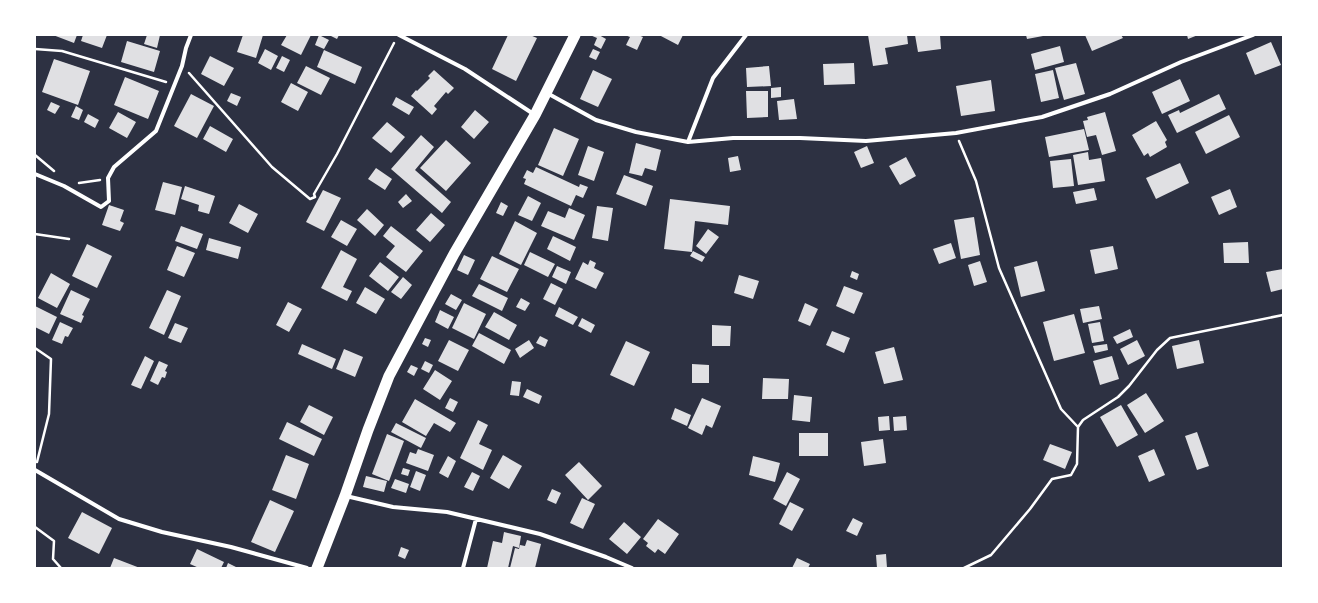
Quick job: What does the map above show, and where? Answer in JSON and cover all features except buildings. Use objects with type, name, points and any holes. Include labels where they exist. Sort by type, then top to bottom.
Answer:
[{"type":"highway","points":[[318,568],[389,376],[454,254],[547,93],[575,35]]},
{"type":"street","points":[[35,174],[64,186],[101,207],[109,201],[108,178],[114,167],[156,131],[182,66],[191,35]]},
{"type":"street","points":[[399,35],[465,69],[535,115]]},
{"type":"street","points":[[688,142],[713,78],[746,35]]},
{"type":"street","points":[[547,93],[596,120],[636,132],[688,142],[733,138],[800,138],[866,141],[956,133],[1042,117],[1110,94],[1181,62],[1253,35]]},
{"type":"street","points":[[35,470],[119,519],[162,532],[231,547],[307,568]]},
{"type":"street","points":[[345,496],[393,507],[447,512],[540,534],[606,557],[632,568]]},
{"type":"street","points":[[463,568],[476,519]]},
{"type":"path","points":[[182,66],[272,167],[310,199],[315,197],[314,194],[337,154],[394,42]]},
{"type":"path","points":[[35,49],[62,51],[175,85]]},
{"type":"path","points":[[956,133],[976,181],[999,268],[1061,409],[1078,427]]},
{"type":"path","points":[[35,155],[59,174]]},
{"type":"path","points":[[76,184],[108,178]]},
{"type":"path","points":[[35,234],[69,239]]},
{"type":"path","points":[[964,568],[991,555],[1030,509],[1052,479],[1071,475],[1077,464],[1078,427],[1083,420],[1118,397],[1129,386],[1157,350],[1170,338],[1283,315]]},
{"type":"path","points":[[35,348],[51,359],[49,414],[35,470]]},
{"type":"path","points":[[35,527],[54,541],[53,560],[61,568]]}]
